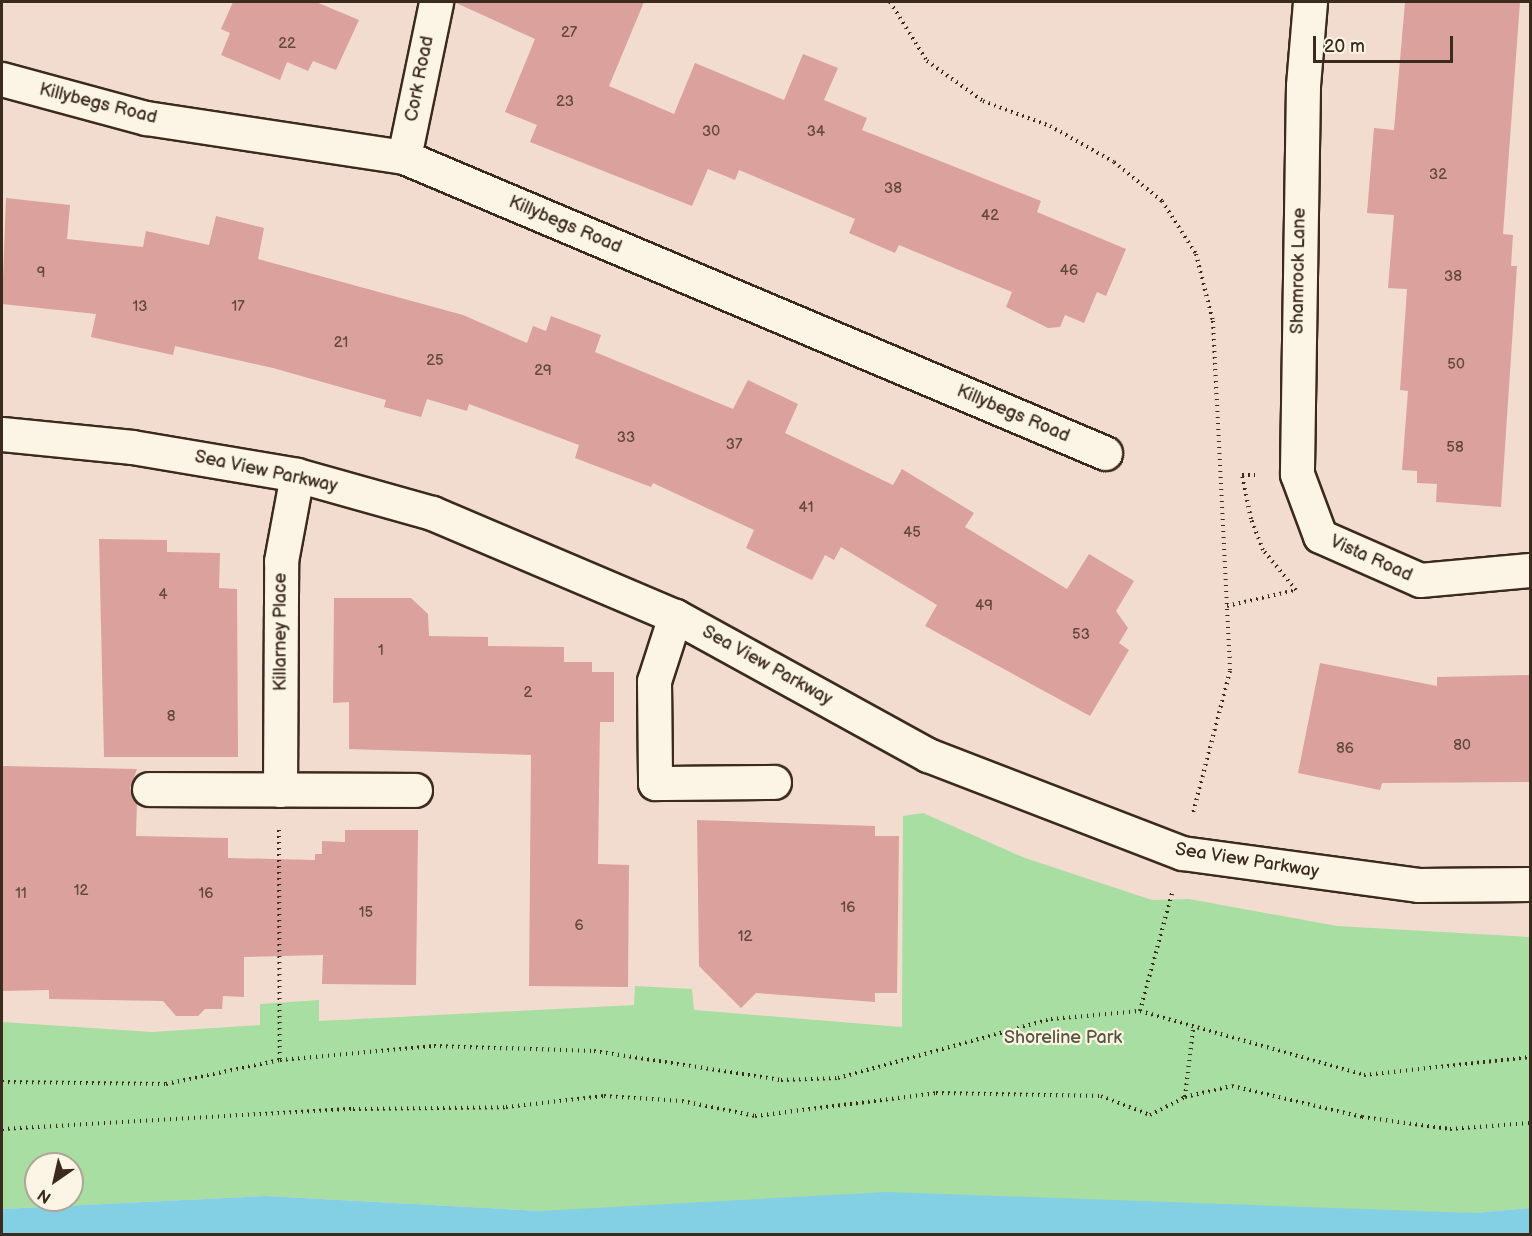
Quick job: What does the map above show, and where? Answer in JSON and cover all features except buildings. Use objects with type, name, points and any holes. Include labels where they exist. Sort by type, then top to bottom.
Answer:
[{"type":"street","name":"Cork Road","points":[[404,157],[436,2]]},
{"type":"street","name":"Shamrock Lane","points":[[1310,2],[1303,86],[1298,474],[1320,536]]},
{"type":"street","name":"Killybegs Road","points":[[2,79],[146,118],[404,157],[1105,453]]},
{"type":"street","name":"Sea View Parkway","points":[[2,434],[132,447],[297,474],[432,513],[675,616],[928,755],[1182,854],[1418,885],[1530,884]]},
{"type":"street","name":"Killarney Place","points":[[280,790],[281,561],[297,474]]},
{"type":"street","name":"Vista Road","points":[[1320,536],[1420,580],[1530,570]]},
{"type":"street","points":[[675,616],[654,681],[655,783],[774,782]]},
{"type":"street","points":[[149,789],[415,790]]},
{"type":"path","points":[[890,2],[927,61],[983,101],[1050,126],[1114,162],[1162,201],[1196,254],[1214,321],[1230,671],[1140,1011]]},
{"type":"path","points":[[1227,606],[1296,590],[1263,550],[1242,475],[1298,474]]},
{"type":"path","points":[[280,790],[280,1060]]},
{"type":"path","points":[[2,1082],[166,1084],[280,1060],[445,1046],[594,1051],[781,1080],[838,1078],[1051,1019],[1140,1011],[1192,1029],[1365,1075],[1530,1057]]},
{"type":"path","points":[[1185,1097],[1192,1029]]},
{"type":"path","points":[[2,1129],[353,1109],[506,1107],[603,1096],[682,1101],[755,1116],[936,1093],[1101,1096],[1150,1115],[1185,1097],[1232,1086],[1362,1117],[1450,1129],[1530,1123]]},
{"type":"green space","name":"Shoreline Park","points":[[923,813],[1025,858],[1152,900],[1189,899],[1337,926],[1530,937],[1530,1208],[1475,1213],[540,1211],[266,1196],[84,1205],[84,1152],[24,1152],[24,1208],[2,1209],[2,1022],[152,1032],[260,1025],[260,1004],[319,1000],[319,1021],[634,1005],[635,986],[692,989],[694,1010],[902,1027],[903,816]]},
{"type":"water","points":[[887,1192],[1475,1213],[1530,1208],[1530,1234],[2,1234],[2,1209],[24,1208],[24,1212],[84,1212],[84,1205],[266,1196],[540,1211]]}]
